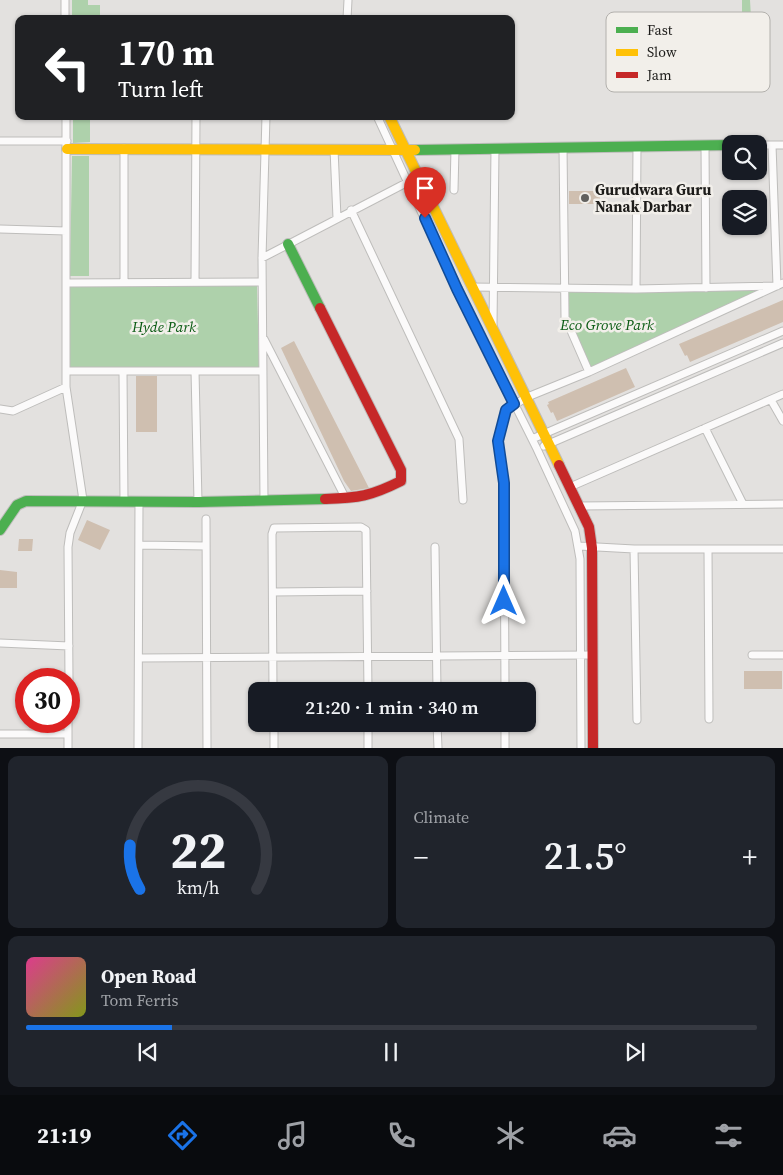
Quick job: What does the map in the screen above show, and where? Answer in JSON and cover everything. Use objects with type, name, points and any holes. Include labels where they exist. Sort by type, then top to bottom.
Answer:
[{"type":"street","points":[[65,0],[65,15]]},
{"type":"street","points":[[347,15],[348,0]]},
{"type":"street","points":[[66,120],[66,387],[83,500],[70,533],[68,546],[69,668]]},
{"type":"street","points":[[195,282],[196,120]]},
{"type":"street","points":[[264,501],[262,258],[266,120]]},
{"type":"street","points":[[379,120],[457,289],[537,449],[575,531],[579,546],[581,748]]},
{"type":"street","points":[[391,120],[589,528],[592,548],[593,748]]},
{"type":"street","points":[[0,142],[124,148],[393,150],[722,145]]},
{"type":"street","points":[[767,145],[783,145]]},
{"type":"street","points":[[772,145],[780,285]]},
{"type":"street","points":[[636,289],[637,146]]},
{"type":"street","points":[[705,146],[706,288]]},
{"type":"street","points":[[563,147],[566,323],[589,372]]},
{"type":"street","points":[[124,148],[124,282]]},
{"type":"street","points":[[493,330],[495,148]]},
{"type":"street","points":[[334,149],[337,218]]},
{"type":"street","points":[[454,190],[455,149]]},
{"type":"street","points":[[262,258],[408,182]]},
{"type":"street","points":[[351,210],[460,443],[463,500]]},
{"type":"street","points":[[0,229],[66,231]]},
{"type":"street","points":[[0,530],[21,502],[83,500],[198,502],[346,499],[375,494],[401,481],[402,474],[288,244]]},
{"type":"street","points":[[66,283],[262,282]]},
{"type":"street","points":[[471,287],[636,289],[780,285]]},
{"type":"street","points":[[505,682],[504,483],[498,441],[506,410],[525,398],[589,372],[780,285]]},
{"type":"street","points":[[532,439],[783,331]]},
{"type":"street","points":[[263,337],[346,499]]},
{"type":"street","points":[[537,449],[783,343]]},
{"type":"street","points":[[123,370],[124,502]]},
{"type":"street","points":[[195,370],[198,502]]},
{"type":"street","points":[[66,371],[263,371]]},
{"type":"street","points":[[0,409],[13,411],[66,387]]},
{"type":"street","points":[[570,487],[783,394]]},
{"type":"street","points":[[771,400],[783,421]]},
{"type":"street","points":[[705,428],[743,504]]},
{"type":"street","points":[[138,748],[139,502]]},
{"type":"street","points":[[579,506],[783,504]]},
{"type":"street","points":[[206,519],[207,748]]},
{"type":"street","points":[[273,682],[272,534],[274,528],[280,527],[365,528],[368,682]]},
{"type":"street","points":[[139,545],[206,546]]},
{"type":"street","points":[[579,546],[634,549],[783,549]]},
{"type":"street","points":[[435,547],[437,682]]},
{"type":"street","points":[[634,549],[637,720]]},
{"type":"street","points":[[708,549],[709,719]]},
{"type":"street","points":[[273,592],[367,591]]},
{"type":"street","points":[[0,644],[69,646]]},
{"type":"street","points":[[139,658],[592,655]]},
{"type":"street","points":[[752,655],[783,656]]},
{"type":"street","points":[[274,732],[274,748]]},
{"type":"street","points":[[368,732],[368,748]]},
{"type":"street","points":[[438,732],[438,748]]},
{"type":"street","points":[[505,732],[505,748]]},
{"type":"street","points":[[0,734],[68,734],[68,748]]},
{"type":"green space","points":[[72,0],[88,0],[88,5],[100,5],[100,15],[72,15]]},
{"type":"green space","points":[[742,0],[750,0],[751,12],[742,12]]},
{"type":"green space","points":[[73,120],[90,120],[90,142],[73,143]]},
{"type":"green space","points":[[72,156],[89,156],[89,276],[70,276]]},
{"type":"green space","name":"Hyde Park","points":[[257,285],[259,367],[68,367],[68,286]]},
{"type":"green space","name":"Eco Grove Park","points":[[766,289],[589,369],[569,321],[568,292]]},
{"type":"building","name":"Gurudwara Guru Nanak Darbar","points":[[569,191],[600,191],[600,204],[569,204]]},
{"type":"building","points":[[783,300],[783,322],[690,362],[679,344]]},
{"type":"building","points":[[294,341],[369,488],[351,491],[344,481],[281,348]]},
{"type":"building","points":[[626,368],[635,387],[557,421],[553,412],[551,413],[547,405],[549,404],[548,402]]},
{"type":"building","points":[[136,376],[157,376],[157,432],[136,432]]},
{"type":"building","points":[[87,520],[110,530],[100,550],[78,540]]},
{"type":"building","points":[[19,539],[33,539],[32,551],[18,551]]},
{"type":"building","points":[[0,570],[17,572],[17,588],[0,588]]},
{"type":"building","points":[[744,671],[782,671],[782,689],[744,689]]},
{"type":"traffic: fast","points":[[415,150],[722,145]]},
{"type":"traffic: fast","points":[[288,244],[320,308]]},
{"type":"traffic: fast","points":[[0,530],[17,505],[26,501],[198,502],[325,499]]},
{"type":"traffic: slow","points":[[391,120],[559,465]]},
{"type":"traffic: slow","points":[[67,149],[415,150]]},
{"type":"traffic: jam","points":[[320,308],[401,470],[401,481],[381,490],[356,497],[325,499]]},
{"type":"traffic: jam","points":[[559,465],[589,527],[592,548],[593,748]]},
{"type":"place","name":"Gurudwara Guru Nanak Darbar","points":[[585,198]]},
{"type":"route","points":[[425,218],[457,289],[514,404],[506,410],[498,441],[504,483],[504,601]]}]
